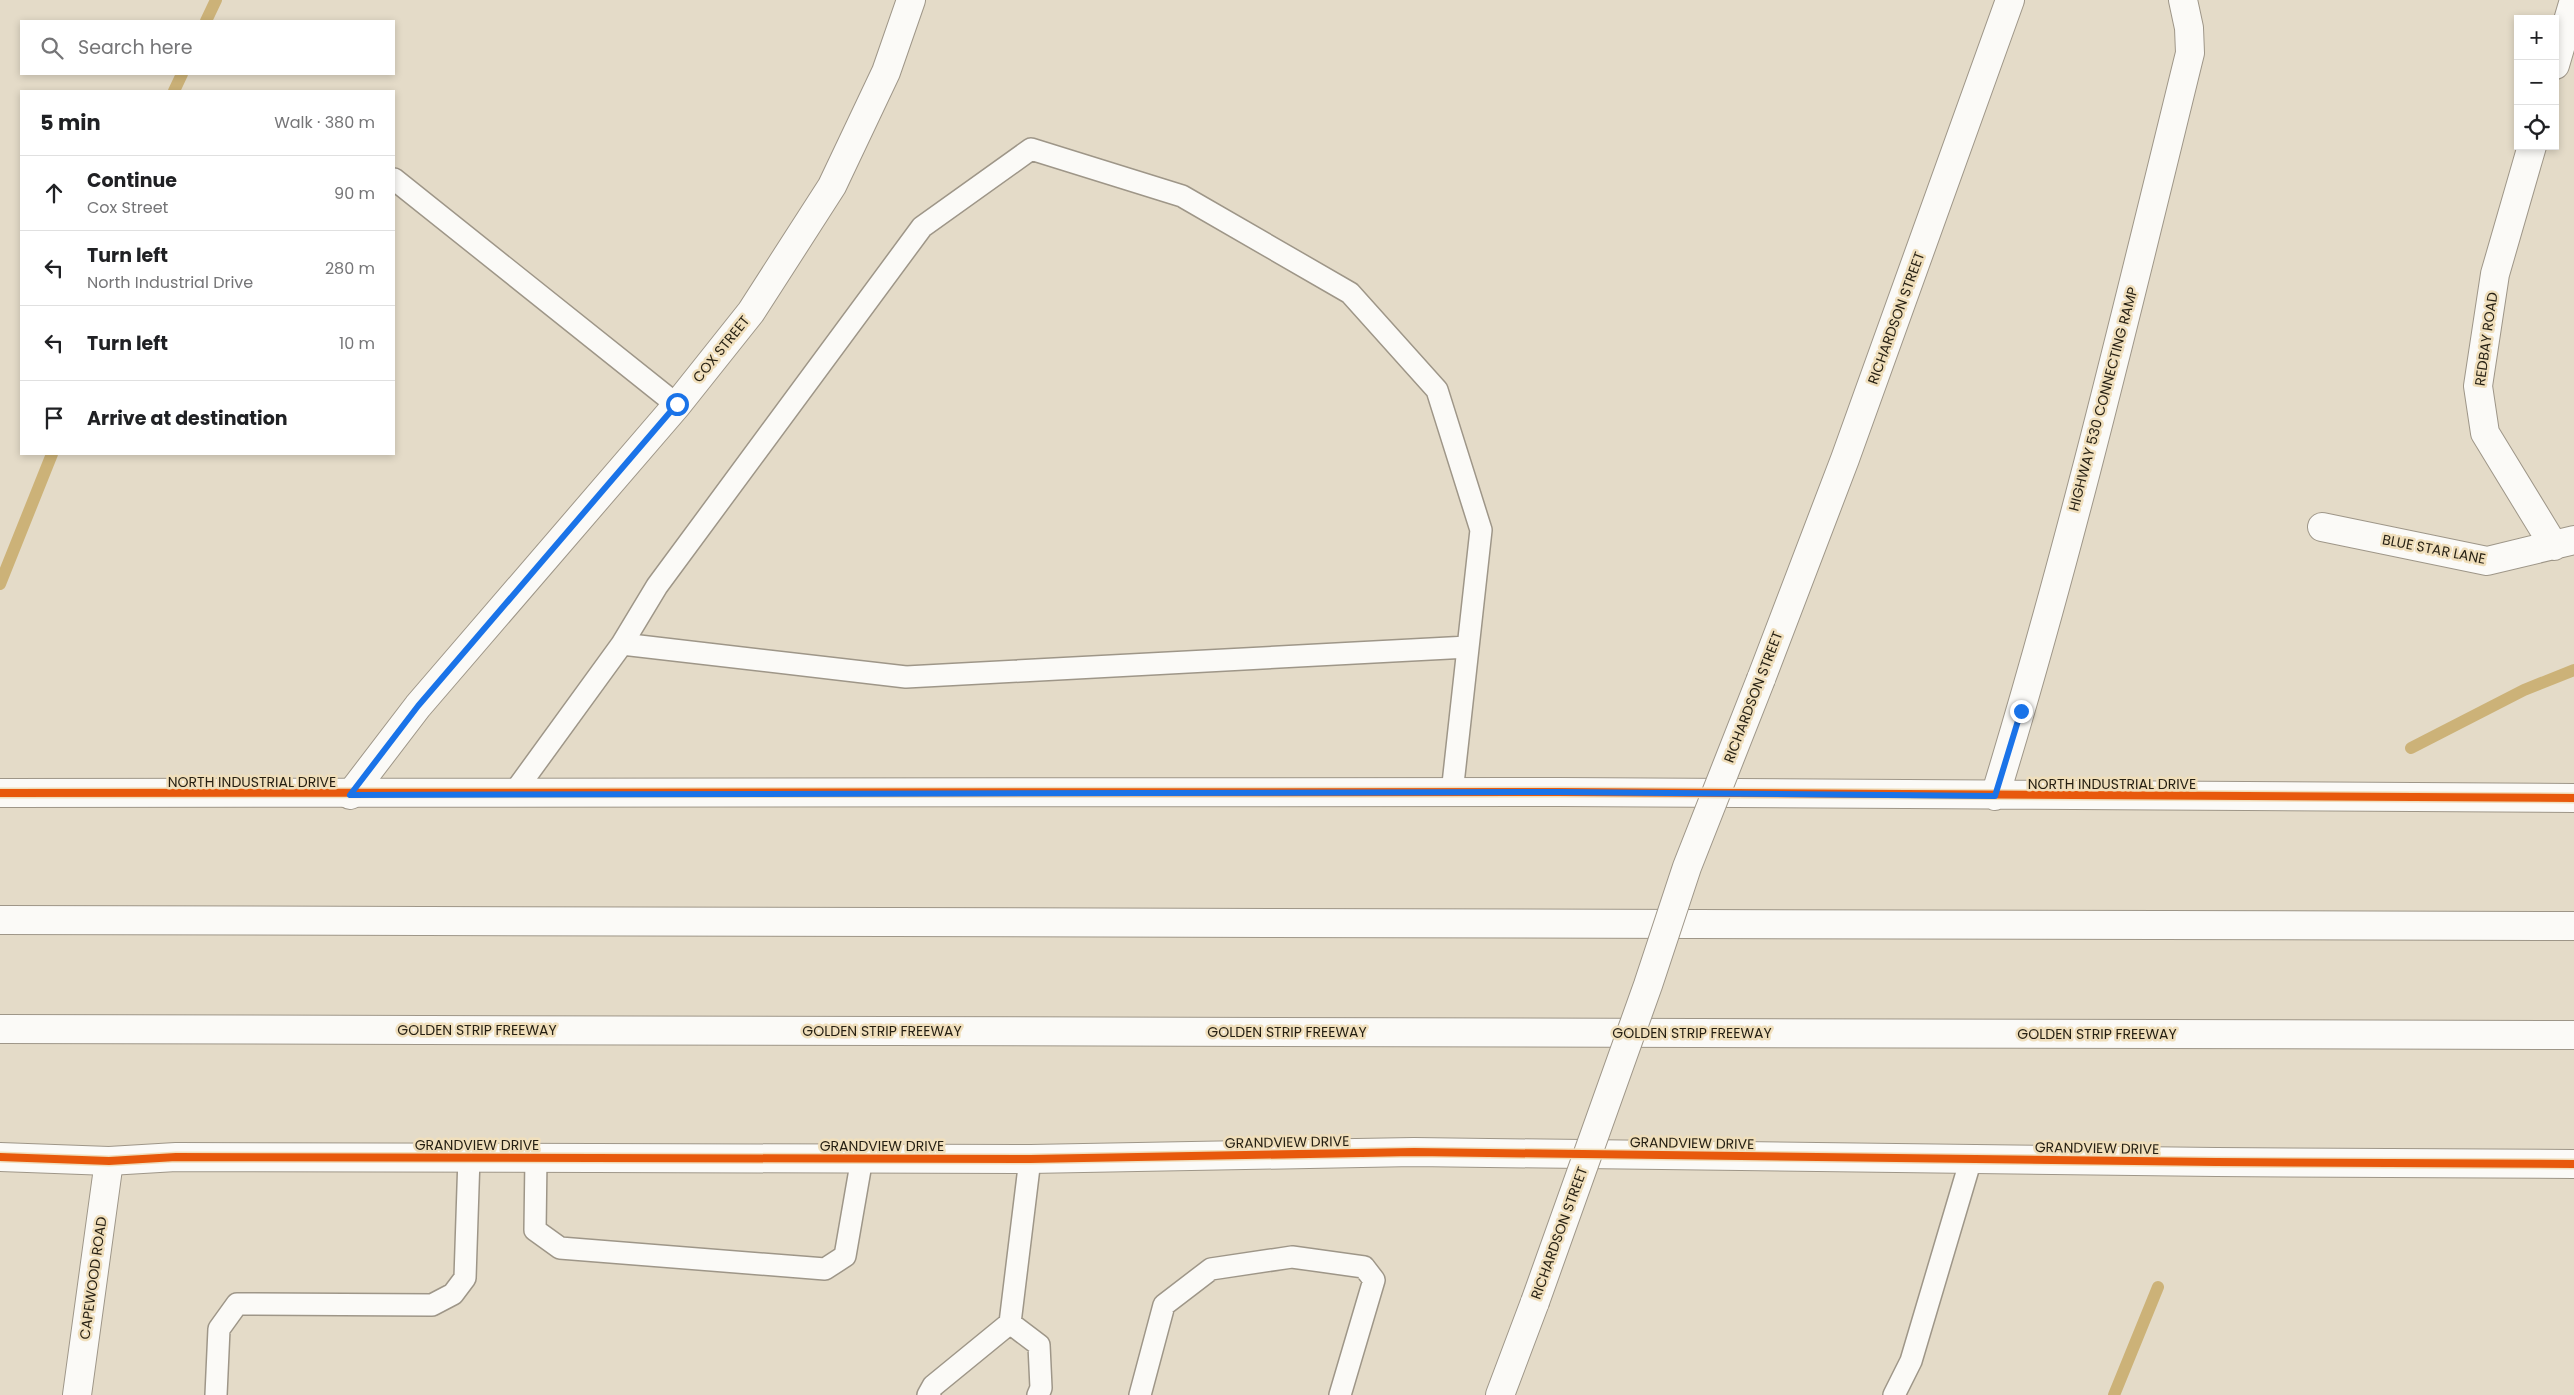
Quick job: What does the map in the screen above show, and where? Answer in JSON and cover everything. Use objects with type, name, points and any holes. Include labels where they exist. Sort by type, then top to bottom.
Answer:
[{"type":"main road","name":"COX STREET","points":[[350,795],[424,699],[677,404],[751,312],[832,186],[886,72],[911,0]]},
{"type":"main road","name":"RICHARDSON STREET","points":[[1500,1395],[1648,985],[1687,867],[1845,459],[2010,0]]},
{"type":"main road","name":"HIGHWAY 530 CONNECTING RAMP","points":[[1995,796],[2021,711],[2126,312],[2190,53],[2189,28],[2182,0]]},
{"type":"main road","points":[[2556,60],[2574,0]]},
{"type":"main road","name":"REDBAY ROAD","points":[[2531,150],[2495,274],[2478,386],[2485,433],[2564,543]]},
{"type":"main road","name":"BLUE STAR LANE","points":[[2322,528],[2487,561],[2564,543]]},
{"type":"main road","name":"NORTH INDUSTRIAL DRIVE","points":[[0,793],[350,795],[1452,792],[2574,798]]},
{"type":"main road","points":[[0,920],[2574,926]]},
{"type":"main road","name":"GOLDEN STRIP FREEWAY","points":[[0,1029],[2574,1035]]},
{"type":"main road","name":"GRANDVIEW DRIVE","points":[[0,1157],[109,1160],[176,1157],[1030,1159],[1414,1152],[2574,1164]]},
{"type":"main road","name":"CAPEWOOD ROAD","points":[[77,1395],[109,1160]]},
{"type":"lane","points":[[513,794],[622,644],[657,586],[922,227],[1031,149],[1182,196],[1350,293],[1437,390],[1481,530],[1452,792]]},
{"type":"lane","points":[[395,180],[677,404]]},
{"type":"lane","points":[[622,644],[906,677],[1468,647]]},
{"type":"lane","points":[[216,1395],[218,1329],[237,1304],[432,1305],[453,1294],[465,1278],[469,1157]]},
{"type":"lane","points":[[536,1158],[535,1230],[560,1248],[825,1268],[845,1256],[862,1158]]},
{"type":"lane","points":[[928,1395],[933,1386],[1010,1323],[1030,1159]]},
{"type":"lane","points":[[1894,1395],[1912,1361],[1971,1159]]},
{"type":"lane","points":[[1140,1395],[1164,1306],[1211,1269],[1292,1257],[1364,1266],[1374,1280],[1340,1395]]},
{"type":"lane","points":[[1010,1323],[1039,1345],[1040,1388],[1038,1395]]},
{"type":"waterway","points":[[206,20],[216,0]]},
{"type":"waterway","points":[[174,90],[182,75]]},
{"type":"waterway","points":[[0,584],[52,455]]},
{"type":"waterway","points":[[2411,748],[2524,690],[2574,670]]},
{"type":"waterway","points":[[2114,1395],[2158,1287]]},
{"type":"cycle path","points":[[0,793],[1560,792],[2574,798]]},
{"type":"cycle path","points":[[0,1157],[109,1161],[176,1157],[1030,1159],[1414,1152],[2216,1162],[2574,1164]]},
{"type":"route","points":[[677,404],[418,706],[350,795],[1560,792],[1995,796],[2021,711]]}]
